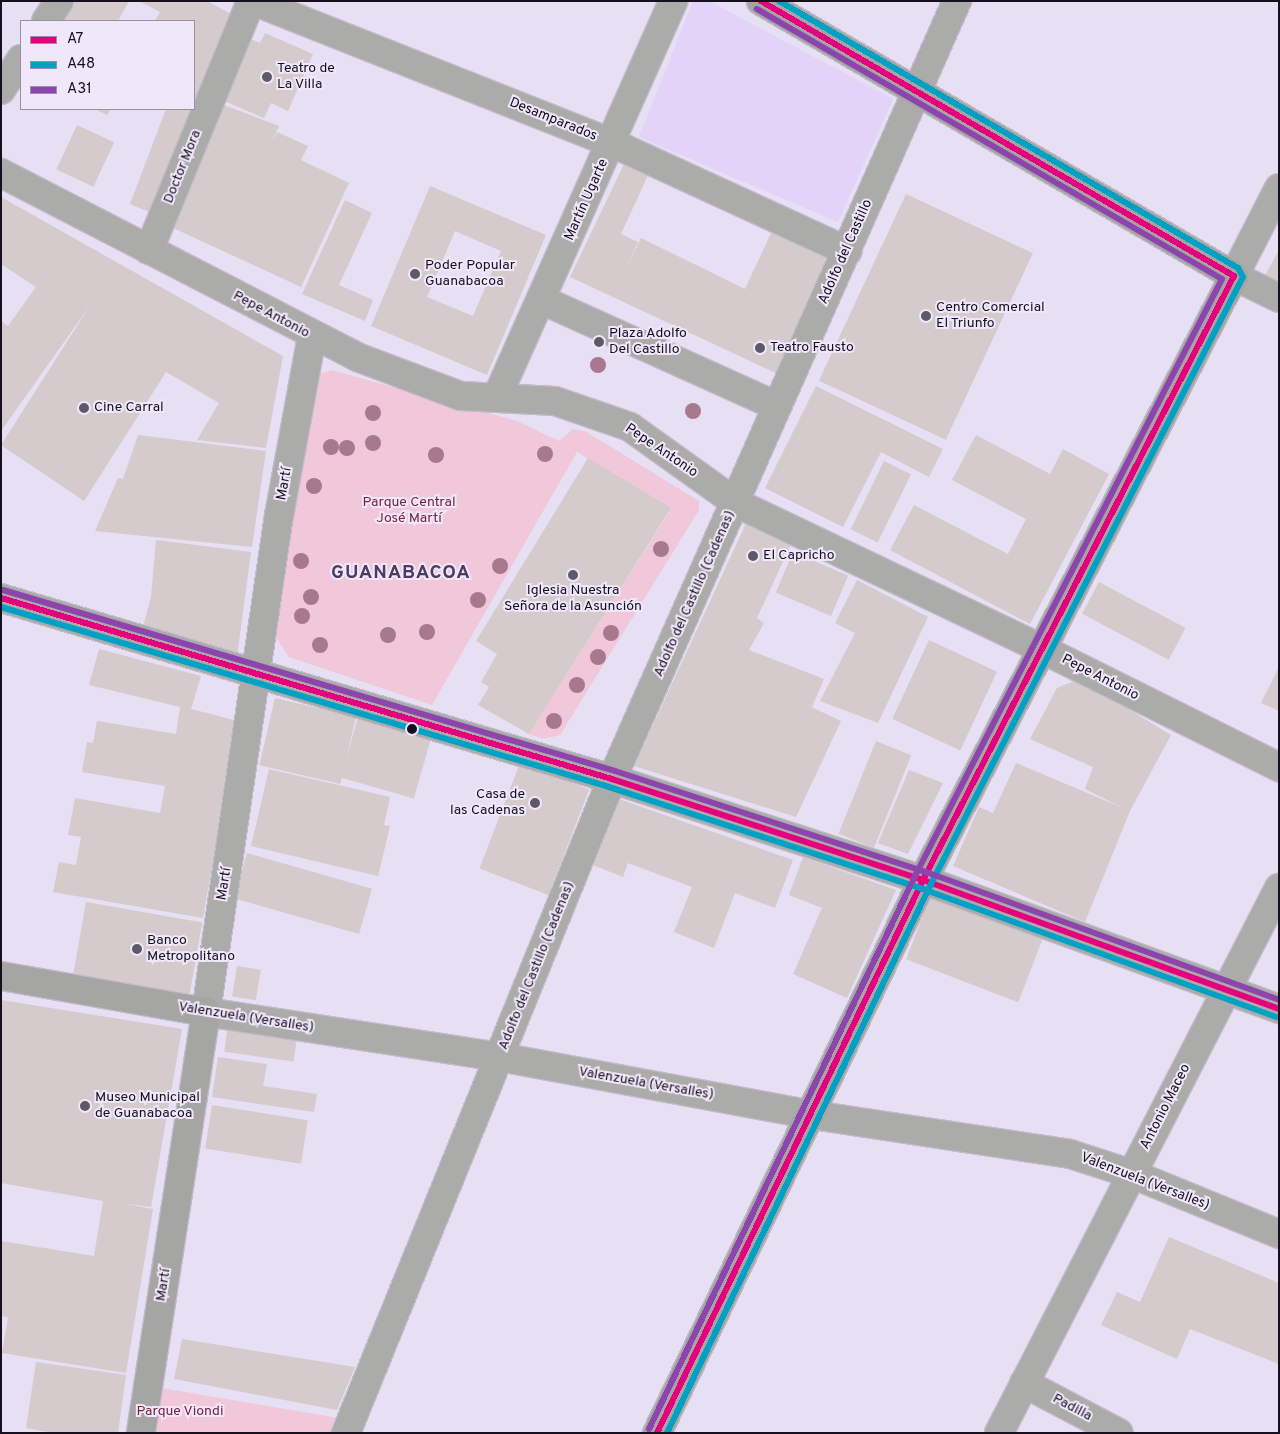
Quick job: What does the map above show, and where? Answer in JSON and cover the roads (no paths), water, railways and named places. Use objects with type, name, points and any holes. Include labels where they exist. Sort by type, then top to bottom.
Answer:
[{"type":"main road","points":[[657,1433],[813,1115],[923,880],[1234,276],[761,1]]},
{"type":"main road","name":"Valenzuela (Versalles)","points":[[1,976],[206,1012]]},
{"type":"main road","name":"Martí","points":[[142,1433],[206,1012]]},
{"type":"street","points":[[47,20],[58,1]]},
{"type":"street","name":"Desamparados","points":[[252,1],[612,144],[847,251]]},
{"type":"street","name":"Doctor Mora","points":[[148,250],[252,1]]},
{"type":"street","name":"Martín Ugarte","points":[[497,397],[612,144],[674,1]]},
{"type":"street","name":"Adolfo del Castillo","points":[[736,504],[777,406],[958,1]]},
{"type":"street","points":[[1,90],[20,61]]},
{"type":"street","name":"Pepe Antonio","points":[[1,173],[312,336],[461,396],[555,401],[630,427],[736,504],[1042,648],[1279,767]]},
{"type":"street","points":[[1279,188],[1234,276],[1279,298]]},
{"type":"street","points":[[542,300],[777,406]]},
{"type":"street","name":"Martí","points":[[206,1012],[256,674],[312,336]]},
{"type":"street","name":"Adolfo del Castillo (Cadenas)","points":[[346,1433],[612,779],[736,504]]},
{"type":"street","points":[[1,598],[612,779],[923,880],[1279,1009]]},
{"type":"street","name":"Antonio Maceo","points":[[999,1433],[1279,888]]},
{"type":"street","name":"Valenzuela (Versalles)","points":[[206,1012],[500,1057],[813,1115],[1070,1154],[1132,1174],[1279,1234]]},
{"type":"street","name":"Padilla","points":[[1024,1383],[1119,1433]]},
{"type":"place","name":"Teatro de La Villa","points":[[267,77]]},
{"type":"place","name":"Poder Popular Guanabacoa","points":[[415,274]]},
{"type":"place","name":"Centro Comercial El Triunfo","points":[[926,316]]},
{"type":"place","name":"Plaza Adolfo Del Castillo","points":[[599,342]]},
{"type":"place","name":"Teatro Fausto","points":[[760,348]]},
{"type":"place","name":"Cine Carral","points":[[84,408]]},
{"type":"place","name":"El Capricho","points":[[753,556]]},
{"type":"place","name":"Iglesia Nuestra Señora de la Asunción","points":[[573,575]]},
{"type":"place","name":"Casa de las Cadenas","points":[[535,803]]},
{"type":"place","name":"Banco Metropolitano","points":[[137,949]]},
{"type":"place","name":"Museo Municipal de Guanabacoa","points":[[85,1106]]},
{"type":"district","name":"GUANABACOA","points":[[401,574]]},
{"type":"park label","name":"Parque Central José Martí","points":[[409,512]]},
{"type":"park label","name":"Parque Viondi","points":[[180,1412]]}]
